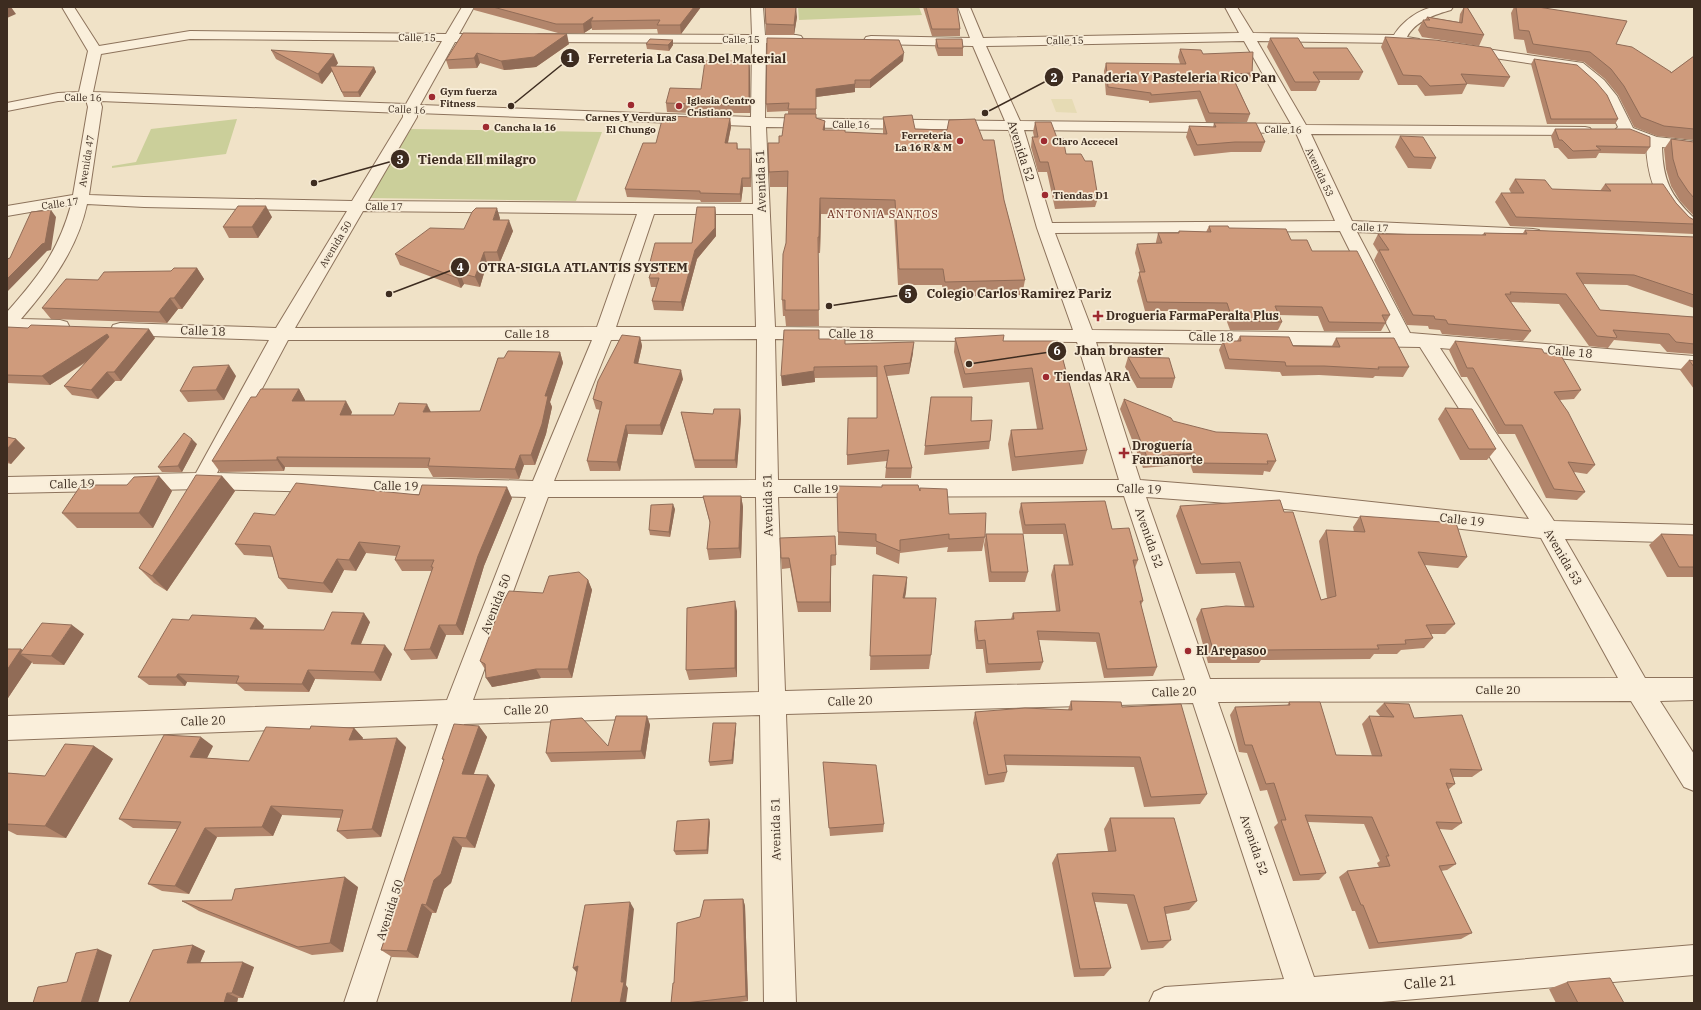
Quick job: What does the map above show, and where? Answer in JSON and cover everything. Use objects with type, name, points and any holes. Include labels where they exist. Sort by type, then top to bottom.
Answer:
[{"type":"street","points":[[68,7],[95,51]]},
{"type":"street","name":"Avenida 50","points":[[202,481],[282,334],[410,117],[410,109],[468,7]]},
{"type":"street","name":"Avenida 51","points":[[757,7],[759,39],[758,122],[766,333],[772,703],[780,1003]]},
{"type":"street","name":"Avenida 52","points":[[964,7],[1014,126],[1045,228],[1085,336],[1132,488],[1306,998]]},
{"type":"street","name":"Avenida 53","points":[[1231,7],[1301,129],[1346,226],[1414,340],[1548,530],[1638,689],[1694,778]]},
{"type":"street","points":[[1399,39],[1402,32],[1415,21],[1437,9],[1447,7]]},
{"type":"street","name":"Calle 15","points":[[95,51],[190,35],[506,38]]},
{"type":"street","name":"Calle 15","points":[[860,40],[978,42],[1248,37],[1399,39],[1428,44]]},
{"type":"street","name":"Calle 15","points":[[529,38],[806,40]]},
{"type":"street","points":[[1457,49],[1578,66],[1600,83],[1608,94],[1627,131]]},
{"type":"street","name":"Avenida 47","points":[[7,324],[46,278],[68,238],[80,199],[95,107],[88,96],[95,51]]},
{"type":"street","name":"Calle 16","points":[[7,107],[58,97],[88,96],[758,122],[1301,129],[1627,131],[1654,141],[1694,146]]},
{"type":"street","points":[[1654,141],[1654,158],[1658,179],[1671,205],[1691,236]]},
{"type":"street","name":"Calle 17","points":[[7,211],[80,199],[144,202],[358,206],[762,209]]},
{"type":"street","name":"Avenida 50","points":[[360,1003],[455,712],[540,489],[604,334],[647,209]]},
{"type":"street","name":"Calle 17","points":[[1045,228],[1346,226],[1552,235]]},
{"type":"street","points":[[7,324],[78,327]]},
{"type":"street","name":"Calle 18","points":[[101,328],[282,334],[766,333],[1414,340],[1694,363]]},
{"type":"street","name":"Calle 19","points":[[7,485],[202,481],[540,489],[1132,488],[1241,496],[1548,530],[1694,534]]},
{"type":"street","name":"Calle 20","points":[[7,728],[455,712],[1201,691],[1694,688]]},
{"type":"street","name":"Calle 21","points":[[1165,1003],[1306,998],[1694,960]]},
{"type":"shaded area","points":[[1051,99],[1072,99],[1077,113],[1056,112]]},
{"type":"green space","points":[[798,7],[919,7],[922,15],[799,20]]},
{"type":"green space","points":[[237,119],[226,154],[112,168],[112,166],[136,162],[151,129]]},
{"type":"green space","points":[[411,129],[602,132],[576,201],[369,198]]},
{"type":"building","points":[[493,7],[694,7],[680,25],[657,25],[660,20],[591,21],[593,17],[583,24],[556,24]]},
{"type":"building","points":[[765,7],[796,7],[794,25],[766,24]]},
{"type":"building","points":[[926,7],[957,7],[960,29],[932,29]]},
{"type":"building","points":[[1464,7],[1467,7],[1484,35],[1427,27],[1423,20],[1430,20],[1427,17],[1462,23]]},
{"type":"building","points":[[1516,7],[1538,7],[1627,21],[1616,44],[1632,47],[1671,73],[1694,56],[1694,129],[1664,126],[1641,117],[1624,86],[1611,69],[1590,52],[1533,44],[1529,31],[1519,30]]},
{"type":"building","points":[[463,33],[567,34],[534,57],[501,61],[477,53],[474,58],[446,60]]},
{"type":"building","points":[[1385,37],[1435,40],[1491,48],[1510,77],[1461,74],[1467,84],[1430,86],[1421,76],[1403,75]]},
{"type":"building","points":[[767,38],[899,40],[904,53],[870,80],[855,80],[855,84],[816,89],[816,109],[788,109],[789,103],[766,104]]},
{"type":"building","points":[[1270,38],[1298,38],[1304,48],[1347,48],[1363,72],[1313,72],[1320,82],[1295,82]]},
{"type":"building","points":[[650,39],[673,40],[668,45],[646,44]]},
{"type":"building","points":[[936,39],[962,39],[963,48],[938,48]]},
{"type":"building","points":[[1180,49],[1201,50],[1203,54],[1253,52],[1252,73],[1231,74],[1250,114],[1209,113],[1200,91],[1151,95],[1151,93],[1108,87],[1106,63],[1186,64]]},
{"type":"building","points":[[271,50],[334,54],[318,74]]},
{"type":"building","points":[[1534,59],[1577,65],[1596,82],[1607,95],[1618,119],[1551,119]]},
{"type":"building","points":[[705,61],[749,61],[749,103],[732,105],[666,103],[670,88],[701,89]]},
{"type":"building","points":[[330,66],[374,67],[358,92],[342,92]]},
{"type":"building","points":[[785,114],[816,114],[816,118],[825,121],[823,130],[845,130],[845,132],[887,134],[883,117],[912,115],[915,129],[947,130],[949,120],[975,119],[983,140],[994,140],[1004,200],[1025,280],[945,282],[943,269],[899,269],[895,200],[820,198],[818,237],[819,310],[785,310],[785,300],[782,300],[783,254],[786,243],[788,171],[769,172],[768,143],[779,143],[779,136],[782,136]]},
{"type":"building","points":[[663,116],[730,118],[725,143],[737,143],[737,149],[750,149],[750,178],[742,178],[740,194],[700,193],[700,191],[625,189],[643,143],[656,143]]},
{"type":"building","points":[[1035,122],[1051,122],[1057,138],[1063,138],[1066,154],[1081,154],[1085,161],[1092,161],[1098,198],[1057,199],[1048,162],[1040,162],[1032,137],[1038,137]]},
{"type":"building","points":[[1214,123],[1256,123],[1265,142],[1235,142],[1197,145],[1189,126],[1216,127]]},
{"type":"building","points":[[1555,129],[1630,129],[1650,137],[1650,147],[1596,146],[1601,150],[1573,151],[1562,140],[1559,140]]},
{"type":"building","points":[[1400,136],[1423,137],[1436,158],[1414,157]]},
{"type":"building","points":[[1671,139],[1694,142],[1694,198],[1678,176],[1673,159]]},
{"type":"building","points":[[1515,179],[1545,180],[1552,189],[1611,191],[1605,184],[1663,184],[1676,203],[1689,217],[1694,220],[1694,224],[1516,217],[1501,193],[1524,193]]},
{"type":"building","points":[[238,206],[266,206],[252,227],[223,227]]},
{"type":"building","points":[[697,207],[715,207],[715,228],[695,250],[681,302],[652,301],[659,278],[649,278],[653,266],[649,266],[655,243],[692,243]]},
{"type":"building","points":[[476,208],[497,208],[493,220],[509,220],[497,252],[484,252],[475,277],[460,273],[457,278],[395,254],[430,228],[464,229],[472,212]]},
{"type":"building","points":[[51,210],[45,243],[42,244],[7,279],[7,259],[10,258],[31,212]]},
{"type":"building","points":[[1209,226],[1228,226],[1229,228],[1286,229],[1291,240],[1307,240],[1312,251],[1357,251],[1390,315],[1382,315],[1386,323],[1329,322],[1322,307],[1275,306],[1282,322],[1233,321],[1227,303],[1147,302],[1139,272],[1145,272],[1137,244],[1162,243],[1158,233],[1179,233],[1179,231],[1211,232]]},
{"type":"building","points":[[1525,230],[1694,237],[1694,295],[1634,275],[1576,273],[1600,310],[1694,317],[1694,344],[1676,342],[1669,334],[1613,330],[1617,337],[1616,338],[1597,336],[1566,294],[1510,292],[1511,294],[1505,294],[1531,331],[1448,324],[1446,320],[1435,319],[1434,316],[1413,315],[1379,250],[1389,250],[1378,234],[1527,234]]},
{"type":"building","points":[[174,268],[197,268],[174,298],[170,298],[159,312],[42,308],[66,279],[98,280],[104,272],[171,271]]},
{"type":"building","points":[[31,325],[149,329],[114,372],[107,372],[91,390],[64,386],[109,337],[107,334],[42,376],[7,375],[7,327],[28,328]]},
{"type":"building","points":[[784,330],[819,330],[819,339],[845,339],[845,344],[914,342],[910,363],[884,366],[912,468],[886,468],[889,450],[847,455],[848,418],[877,418],[877,366],[814,367],[814,371],[781,376]]},
{"type":"building","points":[[622,335],[640,337],[634,363],[681,370],[660,425],[626,425],[617,462],[587,461],[602,402],[593,399],[598,381]]},
{"type":"building","points":[[1004,335],[1003,341],[1058,341],[1087,450],[1015,457],[1011,430],[1043,429],[1032,368],[965,374],[955,338]]},
{"type":"building","points":[[1240,336],[1289,337],[1293,346],[1340,347],[1336,338],[1394,338],[1409,367],[1378,367],[1379,369],[1324,366],[1286,366],[1285,362],[1229,359],[1223,341],[1241,341]]},
{"type":"building","points":[[1455,341],[1542,349],[1544,353],[1560,354],[1581,390],[1554,392],[1568,412],[1595,465],[1568,462],[1585,492],[1554,489],[1522,425],[1505,425],[1473,368],[1467,368]]},
{"type":"building","points":[[508,351],[560,352],[545,396],[548,396],[542,424],[531,455],[520,455],[515,469],[428,466],[430,458],[277,457],[277,460],[212,461],[251,397],[256,397],[261,389],[299,389],[292,401],[346,401],[340,415],[394,415],[399,403],[427,404],[423,412],[480,411],[498,358],[504,358]]},
{"type":"building","points":[[1128,357],[1169,358],[1175,378],[1140,378]]},
{"type":"building","points":[[1689,360],[1694,361],[1694,367]]},
{"type":"building","points":[[229,365],[216,390],[180,391],[193,367]]},
{"type":"building","points":[[931,397],[972,397],[971,421],[992,420],[990,441],[925,446]]},
{"type":"building","points":[[1124,399],[1171,418],[1173,421],[1216,432],[1267,434],[1276,461],[1267,461],[1268,464],[1197,463],[1195,453],[1147,457]]},
{"type":"building","points":[[1445,408],[1472,409],[1496,449],[1469,449]]},
{"type":"building","points":[[714,409],[740,409],[735,460],[694,460],[681,412],[713,414]]},
{"type":"building","points":[[184,433],[192,439],[178,466],[158,467]]},
{"type":"building","points":[[7,437],[16,439],[7,449]]},
{"type":"building","points":[[196,475],[222,476],[152,576],[139,568]]},
{"type":"building","points":[[159,476],[139,513],[62,513],[81,485],[127,485],[134,477]]},
{"type":"building","points":[[296,483],[419,495],[422,485],[507,487],[478,556],[456,625],[439,625],[430,649],[404,650],[433,567],[431,567],[434,560],[395,560],[400,546],[359,542],[349,560],[337,559],[323,583],[279,578],[270,546],[235,544],[254,513],[275,515]]},
{"type":"building","points":[[882,485],[918,485],[920,491],[920,488],[947,489],[949,514],[986,513],[985,537],[949,539],[949,534],[900,540],[900,551],[876,541],[876,534],[838,532],[837,486],[882,487]]},
{"type":"building","points":[[703,496],[741,496],[739,548],[707,549],[710,522]]},
{"type":"building","points":[[1280,500],[1284,512],[1293,512],[1321,600],[1336,596],[1326,530],[1365,532],[1360,516],[1456,523],[1467,557],[1418,552],[1455,624],[1426,625],[1433,638],[1405,640],[1406,644],[1377,645],[1379,649],[1265,650],[1266,653],[1214,653],[1201,609],[1226,606],[1254,607],[1240,562],[1201,564],[1180,506]]},
{"type":"building","points":[[1105,501],[1112,529],[1129,528],[1138,560],[1133,560],[1143,601],[1140,601],[1157,667],[1107,669],[1099,633],[1037,631],[1043,662],[988,664],[985,640],[978,641],[975,621],[1014,619],[1013,613],[1060,611],[1054,565],[1073,565],[1065,524],[1025,525],[1021,503]]},
{"type":"building","points":[[673,504],[669,532],[649,530],[651,505]]},
{"type":"building","points":[[986,534],[1023,534],[1028,572],[991,572]]},
{"type":"building","points":[[1661,534],[1694,535],[1694,567],[1679,567]]},
{"type":"building","points":[[835,536],[836,555],[831,555],[830,602],[797,602],[789,558],[781,558],[780,538]]},
{"type":"building","points":[[579,572],[588,580],[568,669],[536,669],[486,678],[485,664],[480,661],[500,608],[509,591],[543,593],[549,576]]},
{"type":"building","points":[[873,575],[907,577],[903,598],[936,598],[931,655],[870,656]]},
{"type":"building","points":[[735,601],[735,668],[686,670],[687,608]]},
{"type":"building","points":[[332,612],[364,613],[351,644],[385,645],[374,672],[308,670],[302,684],[236,683],[239,676],[178,674],[176,677],[138,677],[172,619],[189,620],[192,615],[256,618],[250,629],[324,630]]},
{"type":"building","points":[[42,623],[72,625],[51,656],[20,654]]},
{"type":"building","points":[[7,649],[21,649],[7,670]]},
{"type":"building","points":[[1071,701],[1121,702],[1122,707],[1181,704],[1207,794],[1151,797],[1140,757],[1004,755],[1007,772],[988,775],[975,712],[1025,708],[1072,710]]},
{"type":"building","points":[[1289,702],[1320,702],[1336,755],[1382,756],[1369,716],[1394,717],[1384,703],[1409,704],[1414,718],[1462,715],[1482,770],[1450,769],[1455,784],[1446,783],[1462,823],[1436,822],[1456,864],[1439,866],[1472,933],[1378,943],[1363,905],[1361,905],[1347,871],[1390,866],[1386,856],[1389,856],[1372,817],[1305,815],[1326,873],[1300,875],[1281,820],[1286,820],[1274,783],[1266,784],[1252,745],[1245,745],[1235,707],[1290,705]]},
{"type":"building","points":[[616,716],[647,716],[641,751],[546,753],[551,720],[582,718],[608,746]]},
{"type":"building","points":[[713,723],[736,723],[732,760],[709,762]]},
{"type":"building","points":[[454,724],[479,726],[462,774],[488,775],[466,838],[453,837],[441,874],[434,880],[426,905],[422,904],[407,951],[381,950],[444,759],[442,759]]},
{"type":"building","points":[[311,726],[354,728],[349,740],[397,738],[372,829],[337,831],[343,810],[271,806],[262,827],[205,828],[175,886],[148,884],[181,822],[119,819],[164,735],[201,737],[190,757],[249,761],[266,727],[310,729]]},
{"type":"building","points":[[65,744],[94,746],[45,826],[7,824],[7,773],[45,776]]},
{"type":"building","points":[[823,762],[876,765],[884,824],[829,828]]},
{"type":"building","points":[[1110,818],[1174,818],[1197,901],[1164,907],[1171,940],[1148,942],[1134,895],[1092,893],[1111,968],[1080,969],[1057,854],[1116,851]]},
{"type":"building","points":[[709,819],[707,850],[674,851],[677,821]]},
{"type":"building","points":[[345,877],[330,943],[298,947],[182,901],[232,900],[235,889]]},
{"type":"building","points":[[743,899],[746,996],[685,1003],[671,1003],[674,983],[677,923],[700,917],[704,900]]},
{"type":"building","points":[[630,902],[621,982],[624,982],[620,1003],[571,1003],[578,966],[573,968],[585,905]]},
{"type":"building","points":[[193,945],[187,963],[243,962],[232,993],[227,993],[224,1003],[129,1003],[153,950]]},
{"type":"building","points":[[98,949],[81,1003],[33,1003],[38,987],[67,982],[76,953]]},
{"type":"building","points":[[1610,978],[1624,1003],[1578,1003],[1567,982]]},
{"type":"place","name":"Gym fuerza Fitness","points":[[432,97]]},
{"type":"place","name":"Carnes Y Verduras El Chungo","points":[[631,105]]},
{"type":"place","name":"Ferreteria La Casa Del Material","points":[[511,106]]},
{"type":"place","name":"Iglesia Centro Cristiano","points":[[679,106]]},
{"type":"place","name":"Panaderia Y Pasteleria Rico Pan","points":[[985,113]]},
{"type":"place","name":"Cancha la 16","points":[[486,127]]},
{"type":"place","name":"Ferreteria La 16 R & M","points":[[960,141]]},
{"type":"place","name":"Claro Accecel","points":[[1044,141]]},
{"type":"place","name":"Tienda Ell milagro","points":[[314,183]]},
{"type":"place","name":"Tiendas D1","points":[[1045,195]]},
{"type":"place","name":"OTRA-SIGLA ATLANTIS SYSTEM","points":[[389,294]]},
{"type":"place","name":"Colegio Carlos Ramirez Pariz","points":[[829,306]]},
{"type":"place","name":"Drogueria FarmaPeralta Plus","points":[[1098,316]]},
{"type":"place","name":"Jhan broaster","points":[[969,364]]},
{"type":"place","name":"Tiendas ARA","points":[[1046,377]]},
{"type":"place","name":"Droguería Farmanorte","points":[[1124,453]]},
{"type":"place","name":"El Arepasoo","points":[[1188,651]]},
{"type":"district","name":"ANTONIA SANTOS","points":[[883,214]]}]
